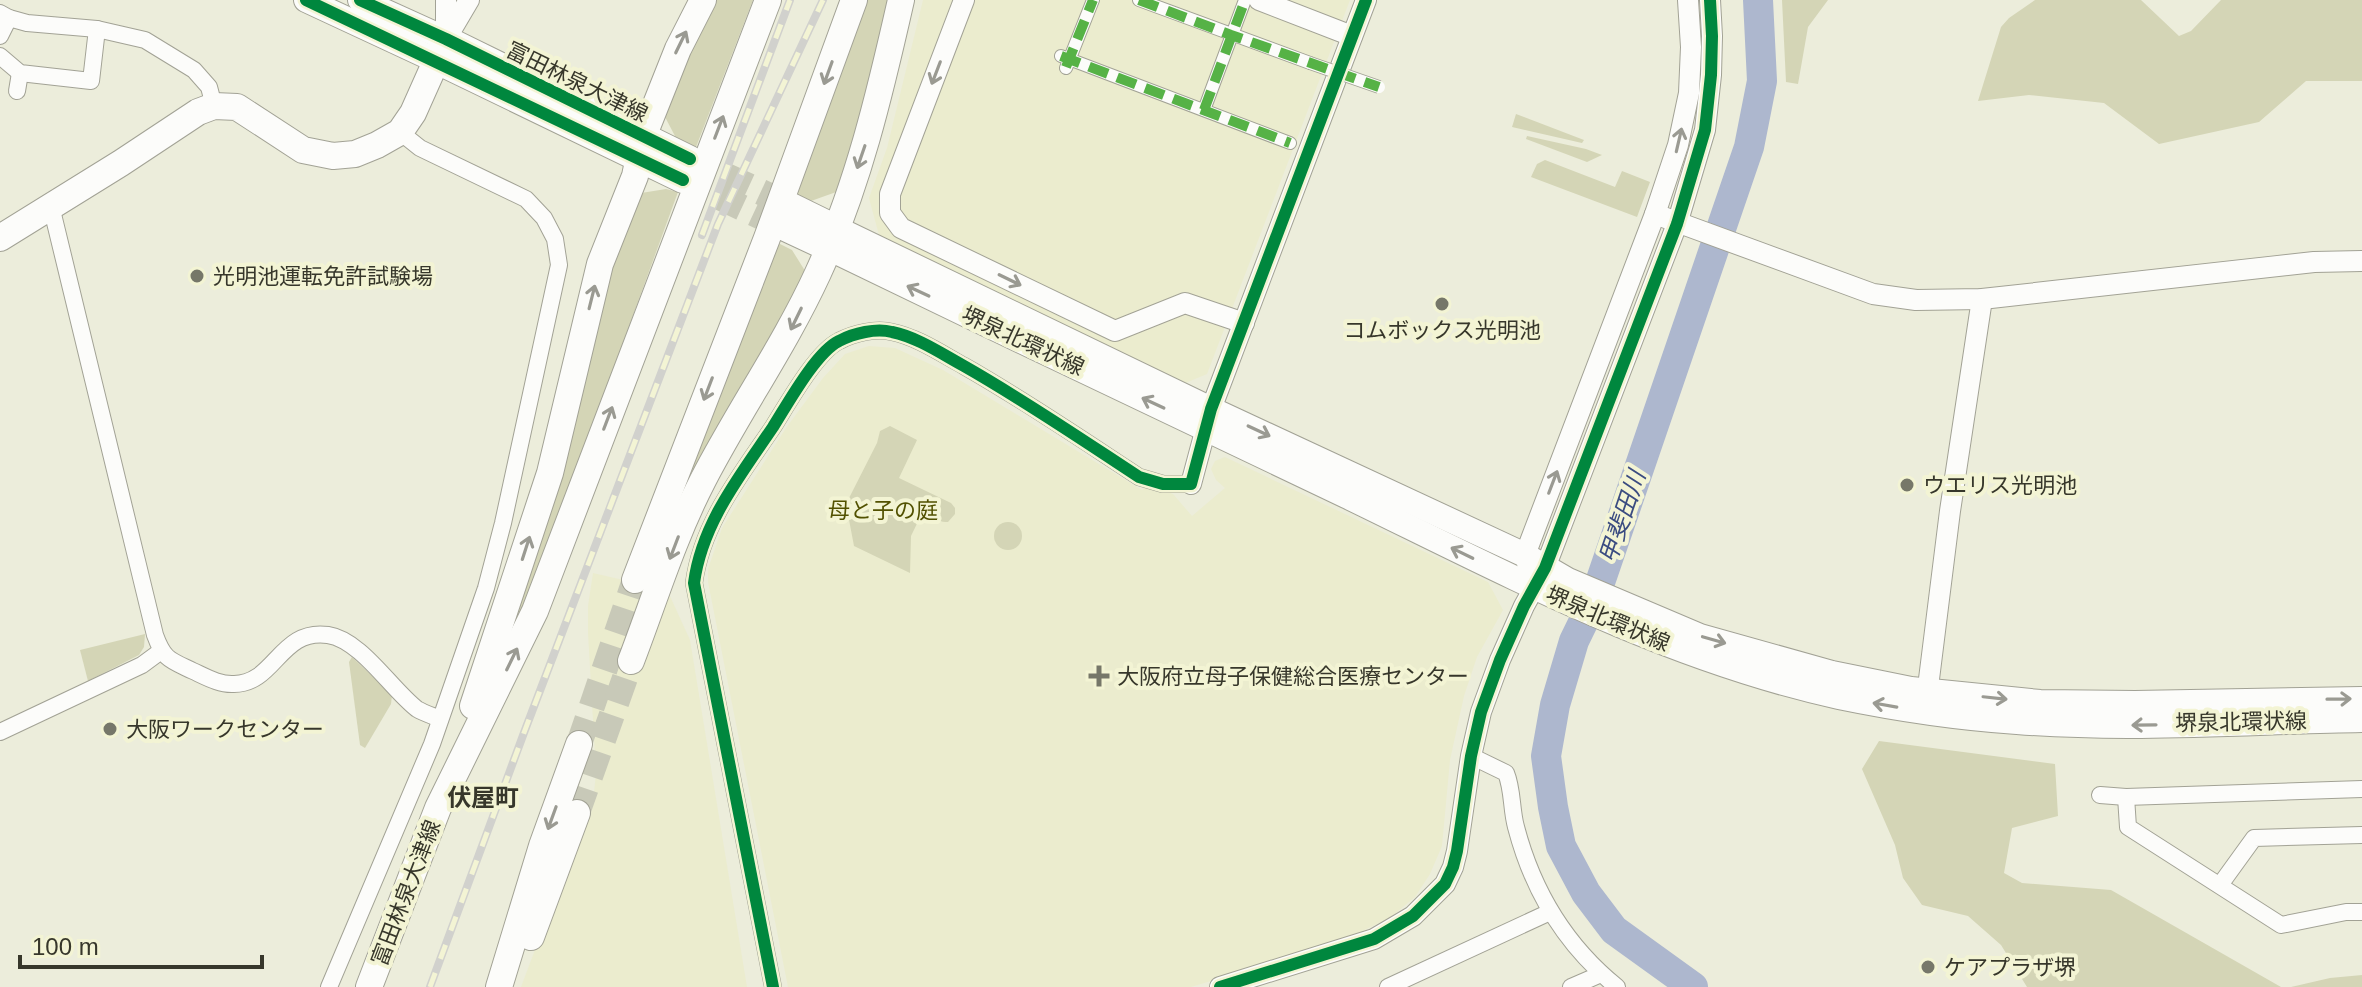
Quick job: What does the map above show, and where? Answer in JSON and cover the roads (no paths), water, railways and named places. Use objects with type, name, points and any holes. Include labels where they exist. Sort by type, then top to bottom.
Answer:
[{"type":"main road","points":[[306,0],[442,50]]},
{"type":"main road","points":[[360,0],[442,50]]},
{"type":"main road","points":[[438,808],[550,473],[600,264],[678,49],[703,0]]},
{"type":"main road","name":"富田林泉大津線","points":[[369,987],[438,808],[535,611],[768,0]]},
{"type":"main road","points":[[635,580],[767,238],[854,0]]},
{"type":"main road","points":[[631,661],[685,517],[729,430],[789,333],[819,271],[868,136],[901,0]]},
{"type":"main road","points":[[0,238],[198,112],[214,106],[237,107],[303,150],[333,156],[355,154],[377,145],[400,132],[413,113],[442,50]]},
{"type":"main road","name":"富田林泉大津線","points":[[442,50],[687,170]]},
{"type":"main road","points":[[785,216],[832,238]]},
{"type":"main road","name":"堺泉北環状線","points":[[832,238],[1534,570],[1677,649],[1781,683],[1842,697],[1926,701],[2135,703],[2362,699]]},
{"type":"main road","name":"堺泉北環状線","points":[[1926,701],[2018,722],[2128,725],[2362,720]]},
{"type":"main road","points":[[499,987],[542,846],[579,744]]},
{"type":"main road","points":[[510,987],[577,813]]},
{"type":"street","points":[[442,50],[446,0]]},
{"type":"street","points":[[442,50],[469,0]]},
{"type":"street","points":[[964,0],[890,194],[890,213],[901,228],[1115,331],[1185,303],[1244,323]]},
{"type":"street","points":[[1093,0],[1066,61],[1290,143]]},
{"type":"street","points":[[1139,0],[1379,87]]},
{"type":"street","points":[[1204,110],[1245,0]]},
{"type":"street","points":[[1259,0],[1352,36]]},
{"type":"street","points":[[773,987],[694,583],[708,529],[726,497],[811,369],[836,342],[862,332],[891,331],[930,347],[995,383],[1139,477],[1163,484],[1191,484],[1208,418],[1366,0]]},
{"type":"street","points":[[1220,987],[1374,939],[1406,921],[1445,884],[1453,867],[1481,712],[1534,570],[1678,145],[1689,93],[1691,47],[1688,0]]},
{"type":"street","points":[[1534,570],[1686,227],[1705,130],[1711,75],[1710,0]]},
{"type":"street","points":[[0,36],[4,16],[27,23],[97,29],[145,40],[194,70],[209,87],[214,106]]},
{"type":"street","points":[[0,56],[20,73],[91,81],[97,29]]},
{"type":"street","points":[[17,91],[20,73]]},
{"type":"street","points":[[329,987],[432,744],[486,588],[559,265],[555,239],[544,218],[526,199],[420,148],[400,132]]},
{"type":"street","points":[[51,206],[161,651],[168,658],[211,679],[236,684],[250,682],[262,674],[286,647],[309,634],[331,635],[351,645],[418,709],[440,719]]},
{"type":"street","points":[[1655,214],[1873,294],[1916,300],[1982,299],[2314,262],[2362,261]]},
{"type":"street","points":[[1926,701],[1950,511],[1982,299]]},
{"type":"street","points":[[0,732],[142,665],[161,651]]},
{"type":"street","points":[[1471,756],[1506,773],[1519,841],[1537,889],[1570,941],[1617,987]]},
{"type":"street","points":[[2100,795],[2126,797],[2362,789]]},
{"type":"street","points":[[2126,797],[2128,827],[2281,925],[2346,912],[2362,912]]},
{"type":"street","points":[[2220,885],[2254,838],[2362,835]]},
{"type":"street","points":[[1388,987],[1550,912]]},
{"type":"street","points":[[1571,987],[1601,974]]},
{"type":"waterway","name":"甲斐田川","points":[[1693,987],[1614,930],[1586,893],[1561,846],[1546,756],[1555,705],[1574,641],[1594,600],[1749,147],[1762,81],[1758,0]]},
{"type":"tunnel","points":[[690,159],[789,205]]},
{"type":"tunnel","points":[[683,180],[781,226]]},
{"type":"tunnel","points":[[579,744],[635,580]]},
{"type":"tunnel","points":[[577,813],[631,661]]},
{"type":"railway","points":[[702,235],[790,0]]},
{"type":"railway","points":[[430,987],[718,224],[823,0]]},
{"type":"place","name":"光明池運転免許試験場","points":[[197,276]]},
{"type":"place","name":"コムボックス光明池","points":[[1442,304]]},
{"type":"place","name":"ウエリス光明池","points":[[1907,485]]},
{"type":"place","name":"大阪府立母子保健総合医療センター","points":[[1099,676]]},
{"type":"place","name":"大阪ワークセンター","points":[[110,729]]},
{"type":"place","name":"ケアプラザ堺","points":[[1928,967]]},
{"type":"district","name":"伏屋町","points":[[483,797]]},
{"type":"park label","name":"母と子の庭","points":[[883,510]]}]
